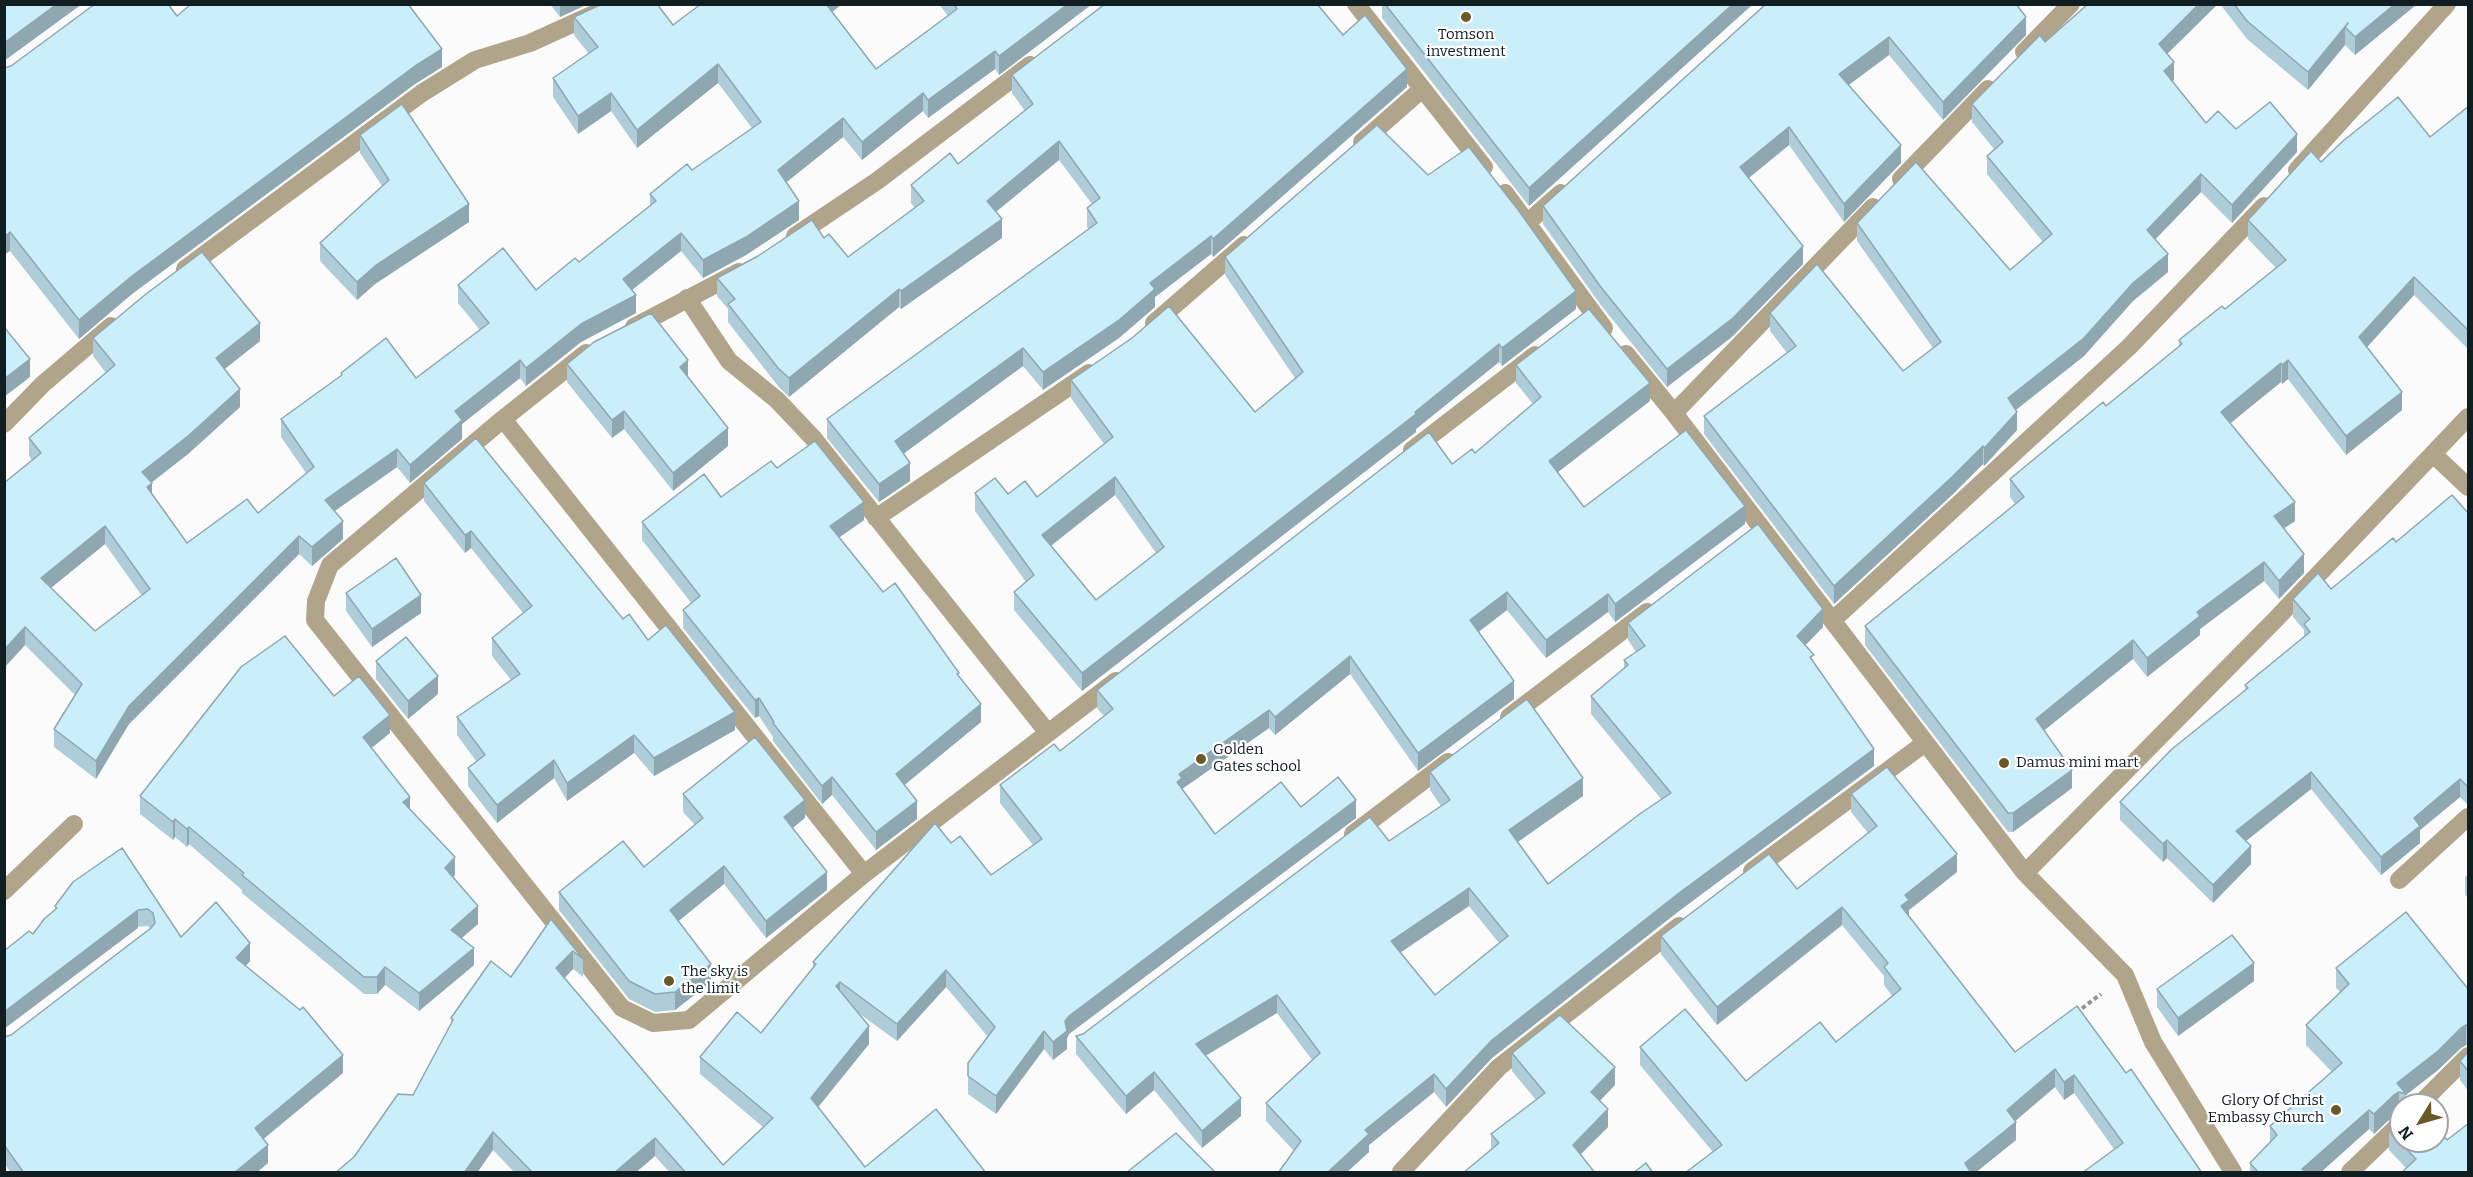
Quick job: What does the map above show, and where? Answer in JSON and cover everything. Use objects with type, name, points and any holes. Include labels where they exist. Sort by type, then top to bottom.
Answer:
[{"type":"street","points":[[167,282],[422,93],[475,60],[530,43],[616,4]]},
{"type":"street","points":[[1356,4],[1421,90],[1528,222],[1586,315],[1674,413],[1755,531],[1833,620],[2025,873],[2125,975],[2153,1042],[2228,1170]]},
{"type":"street","points":[[2014,63],[2071,4]]},
{"type":"street","points":[[2289,179],[2447,4]]},
{"type":"street","points":[[781,246],[877,181],[1042,56]]},
{"type":"street","points":[[1674,413],[1998,79]]},
{"type":"street","points":[[1350,152],[1421,90]]},
{"type":"street","points":[[1528,222],[1571,184]]},
{"type":"street","points":[[1833,620],[2129,347],[2273,197]]},
{"type":"street","points":[[1144,332],[1260,230]]},
{"type":"street","points":[[618,335],[752,266]]},
{"type":"street","points":[[687,298],[729,361],[777,400],[814,439],[1048,733]]},
{"type":"street","points":[[4,424],[43,384],[122,318]]},
{"type":"street","points":[[598,346],[588,351],[503,419],[330,565],[316,601],[315,620],[622,1008],[653,1023],[689,1020],[864,874],[1133,668]]},
{"type":"street","points":[[1395,464],[1544,348]]},
{"type":"street","points":[[876,518],[1107,361]]},
{"type":"street","points":[[2025,873],[2274,621],[2469,417]]},
{"type":"street","points":[[503,419],[864,874]]},
{"type":"street","points":[[2433,454],[2469,487]]},
{"type":"street","points":[[1494,728],[1665,599]]},
{"type":"street","points":[[1734,885],[1925,743]]},
{"type":"street","points":[[1342,842],[1466,749]]},
{"type":"street","points":[[2399,880],[2469,817]]},
{"type":"street","points":[[4,891],[74,824]]},
{"type":"street","points":[[1401,1173],[1499,1067],[1696,913]]},
{"type":"street","points":[[2431,1093],[2469,1056]]},
{"type":"street","points":[[2350,1173],[2389,1135]]},
{"type":"path","points":[[2069,1019],[2125,975]]},
{"type":"building","points":[[4,4],[57,4],[4,43]]},
{"type":"building","points":[[95,4],[168,4],[177,16],[191,4],[408,4],[442,49],[415,66],[132,276],[79,320],[10,232],[4,237],[4,68],[11,66]]},
{"type":"building","points":[[602,4],[657,4],[673,25],[701,4],[826,4],[876,69],[957,9],[954,4],[1068,4],[999,56],[995,51],[928,100],[923,93],[862,142],[843,118],[778,170],[799,201],[746,237],[703,260],[681,233],[623,279],[636,295],[581,324],[526,368],[520,360],[455,411],[462,420],[410,465],[397,449],[325,500],[343,521],[312,547],[299,536],[129,706],[96,761],[54,729],[82,684],[25,627],[4,650],[4,483],[41,453],[29,438],[115,365],[93,338],[202,252],[260,323],[216,358],[240,389],[188,436],[142,472],[152,483],[147,487],[187,543],[247,499],[258,513],[314,467],[281,419],[342,375],[341,373],[386,338],[416,378],[489,323],[458,285],[503,248],[536,290],[575,258],[579,262],[656,201],[650,194],[687,164],[692,170],[761,122],[718,64],[637,130],[611,93],[578,116],[553,78],[598,47],[574,17]],"holes":[[[105,526],[150,589],[95,631],[41,578]]]},
{"type":"building","points":[[1105,4],[1317,4],[1343,35],[1365,15],[1407,69],[1213,239],[1211,236],[1150,283],[1155,289],[1119,320],[1043,372],[1023,348],[895,441],[910,463],[879,484],[827,419],[1097,223],[1087,208],[1100,198],[1059,141],[987,201],[1002,219],[901,291],[899,289],[789,378],[778,368],[728,304],[735,299],[717,278],[758,256],[812,220],[824,238],[829,234],[848,257],[924,201],[911,185],[950,153],[958,164],[1033,104],[1012,75]]},
{"type":"building","points":[[1385,4],[1733,4],[1529,188]]},
{"type":"building","points":[[1766,4],[2016,4],[2026,17],[1943,102],[1889,37],[1839,74],[1901,145],[1844,204],[1789,127],[1740,167],[1803,246],[1733,318],[1667,369],[1600,286],[1543,206]]},
{"type":"building","points":[[2088,4],[2199,4],[2159,44],[2174,62],[2164,71],[2206,123],[2218,111],[2236,129],[2270,102],[2297,134],[2232,205],[2201,174],[2147,230],[2168,254],[2133,283],[2084,338],[2008,398],[2017,412],[1988,444],[1984,448],[1983,446],[1834,586],[1704,416],[1796,346],[1770,313],[1817,264],[1903,371],[1941,342],[1857,223],[1916,162],[2010,270],[2052,234],[1987,156],[2003,142],[1972,104],[2040,35],[2045,42]]},
{"type":"building","points":[[2234,4],[2395,4],[2355,37],[2345,27],[2348,23],[2308,72],[2247,21]]},
{"type":"building","points":[[2398,97],[2430,137],[2469,106],[2469,331],[2414,277],[2359,337],[2402,392],[2346,436],[2288,360],[2282,365],[2281,363],[2221,412],[2295,502],[2274,516],[2304,554],[2279,581],[2264,562],[2197,612],[2200,616],[2147,658],[2133,640],[2036,719],[2072,770],[2013,813],[2008,813],[1865,626],[2024,497],[2010,479],[2103,402],[2106,406],[2182,344],[2179,340],[2222,306],[2225,309],[2286,260],[2248,220],[2311,151],[2321,162],[2343,141]]},
{"type":"building","points":[[402,104],[469,204],[375,266],[357,282],[320,243],[389,180],[360,135]]},
{"type":"building","points":[[1377,125],[1428,175],[1469,147],[1519,211],[1576,291],[1502,348],[1499,344],[1415,412],[1416,414],[1082,673],[1014,592],[1034,575],[975,493],[995,478],[1008,494],[1025,481],[1037,497],[1113,437],[1071,380],[1132,338],[1169,306],[1255,412],[1303,372],[1225,257]],"holes":[[[1115,477],[1164,547],[1096,600],[1042,535]]]},
{"type":"building","points":[[1589,309],[1650,383],[1549,461],[1584,507],[1686,430],[1745,506],[1615,604],[1608,594],[1546,640],[1507,592],[1470,620],[1514,681],[1418,753],[1350,656],[1275,717],[1269,710],[1179,774],[1182,778],[1177,782],[1215,834],[1281,782],[1301,807],[1338,777],[1356,800],[1069,1016],[1065,1021],[1067,1031],[1053,1042],[1044,1031],[996,1096],[968,1076],[968,1063],[995,1027],[946,970],[897,1024],[840,982],[836,986],[869,1026],[811,1098],[865,1167],[936,1109],[986,1173],[686,1173],[655,1138],[614,1173],[533,1173],[493,1132],[464,1173],[335,1173],[354,1157],[398,1094],[413,1095],[453,1020],[451,1018],[491,961],[511,977],[551,919],[583,959],[573,951],[556,968],[723,1165],[773,1118],[700,1057],[737,1012],[761,1033],[816,964],[813,962],[935,823],[951,843],[960,836],[991,875],[1042,839],[1000,785],[1054,744],[1060,751],[1113,709],[1097,690],[1429,432],[1452,464],[1472,449],[1475,453],[1541,397],[1516,365]]},
{"type":"building","points":[[651,313],[688,360],[680,367],[728,428],[673,473],[624,411],[612,420],[567,364],[594,342]]},
{"type":"building","points":[[4,327],[30,359],[4,379]]},
{"type":"building","points":[[476,438],[623,619],[629,614],[648,640],[666,625],[735,712],[654,758],[634,735],[567,783],[554,760],[497,805],[468,768],[485,755],[457,717],[520,674],[492,638],[532,606],[471,531],[465,535],[424,483]]},
{"type":"building","points":[[815,441],[864,502],[830,526],[883,592],[895,583],[959,673],[957,674],[981,704],[896,774],[917,801],[876,832],[832,777],[822,786],[773,723],[759,698],[755,700],[683,610],[700,596],[642,522],[704,474],[721,497],[771,461],[777,468]]},
{"type":"building","points":[[2452,495],[2469,514],[2469,788],[2460,779],[2414,818],[2420,826],[2381,857],[2311,772],[2236,831],[2251,846],[2213,885],[2167,840],[2163,844],[2120,802],[2172,749],[2248,688],[2245,685],[2310,632],[2304,624],[2310,619],[2293,599],[2318,573],[2331,589],[2393,538],[2396,542]]},
{"type":"building","points":[[1758,524],[1823,609],[1797,636],[1814,655],[1810,657],[1874,749],[1679,893],[1492,1040],[1446,1089],[1434,1074],[1365,1130],[1369,1134],[1327,1173],[1278,1173],[1301,1141],[1266,1103],[1320,1053],[1277,995],[1196,1044],[1241,1098],[1202,1131],[1154,1072],[1126,1096],[1076,1036],[1083,1034],[1370,817],[1389,841],[1450,800],[1430,772],[1527,699],[1583,778],[1509,830],[1548,884],[1671,793],[1591,696],[1628,665],[1624,660],[1645,646],[1628,623]],"holes":[[[1469,888],[1508,936],[1435,995],[1391,941]]]},
{"type":"building","points":[[396,558],[421,595],[372,629],[346,593]]},
{"type":"building","points":[[285,636],[334,696],[359,676],[390,715],[363,737],[410,797],[403,802],[455,857],[445,868],[478,906],[451,930],[474,948],[419,993],[385,967],[377,977],[364,977],[242,875],[244,873],[189,827],[187,829],[175,819],[173,822],[140,796],[241,667]]},
{"type":"building","points":[[406,637],[438,676],[408,701],[376,661]]},
{"type":"building","points":[[755,737],[805,800],[784,817],[827,872],[766,921],[724,866],[670,910],[711,964],[675,992],[655,994],[629,981],[559,892],[623,841],[644,867],[703,818],[683,794]]},
{"type":"building","points":[[1887,767],[1957,854],[1905,895],[1909,900],[1901,906],[2015,1052],[2077,1006],[2126,1073],[2131,1069],[2202,1173],[2082,1173],[2123,1143],[2074,1075],[2064,1082],[2055,1069],[2007,1110],[2016,1122],[1965,1163],[1971,1173],[1685,1173],[1722,1145],[1640,1047],[1685,1009],[1746,1081],[1820,1022],[1836,1042],[1901,989],[1884,967],[1888,963],[1842,907],[1717,1007],[1661,936],[1769,854],[1797,889],[1877,826],[1851,794]]},
{"type":"building","points":[[122,848],[181,937],[216,902],[250,943],[236,958],[300,1010],[303,1007],[343,1055],[255,1128],[268,1145],[234,1173],[24,1173],[4,1145],[4,1037],[11,1035],[151,928],[155,923],[153,913],[148,909],[138,910],[4,1012],[4,951],[29,931],[33,934],[44,919],[57,908],[55,906],[73,882]]},
{"type":"building","points":[[2406,912],[2469,990],[2469,1026],[2461,1028],[2438,1051],[2397,1083],[2405,1093],[2389,1093],[2389,1100],[2374,1114],[2369,1110],[2302,1169],[2306,1173],[2259,1173],[2250,1163],[2277,1135],[2270,1126],[2342,1063],[2306,1025],[2349,984],[2336,968]]},
{"type":"building","points":[[2232,935],[2254,963],[2178,1018],[2157,989]]},
{"type":"building","points":[[1560,1015],[1615,1067],[1591,1092],[1608,1109],[1573,1145],[1595,1173],[1463,1173],[1499,1143],[1491,1134],[1545,1093],[1512,1053]]},
{"type":"building","points":[[2469,1051],[2469,1072],[2460,1061]]},
{"type":"building","points":[[2469,1123],[2469,1173],[2401,1173],[2416,1159],[2410,1153],[2449,1153],[2449,1138]]},
{"type":"building","points":[[1176,1133],[1216,1173],[1126,1173]]},
{"type":"building","points":[[1646,1163],[1653,1173],[1633,1173]]},
{"type":"place","name":"Tomson investment","points":[[1466,17]]},
{"type":"place","name":"Golden Gates school","points":[[1201,759]]},
{"type":"place","name":"Damus mini mart","points":[[2004,763]]},
{"type":"place","name":"The sky is the limit","points":[[669,981]]},
{"type":"place","name":"Glory Of Christ Embassy Church","points":[[2336,1110]]}]
